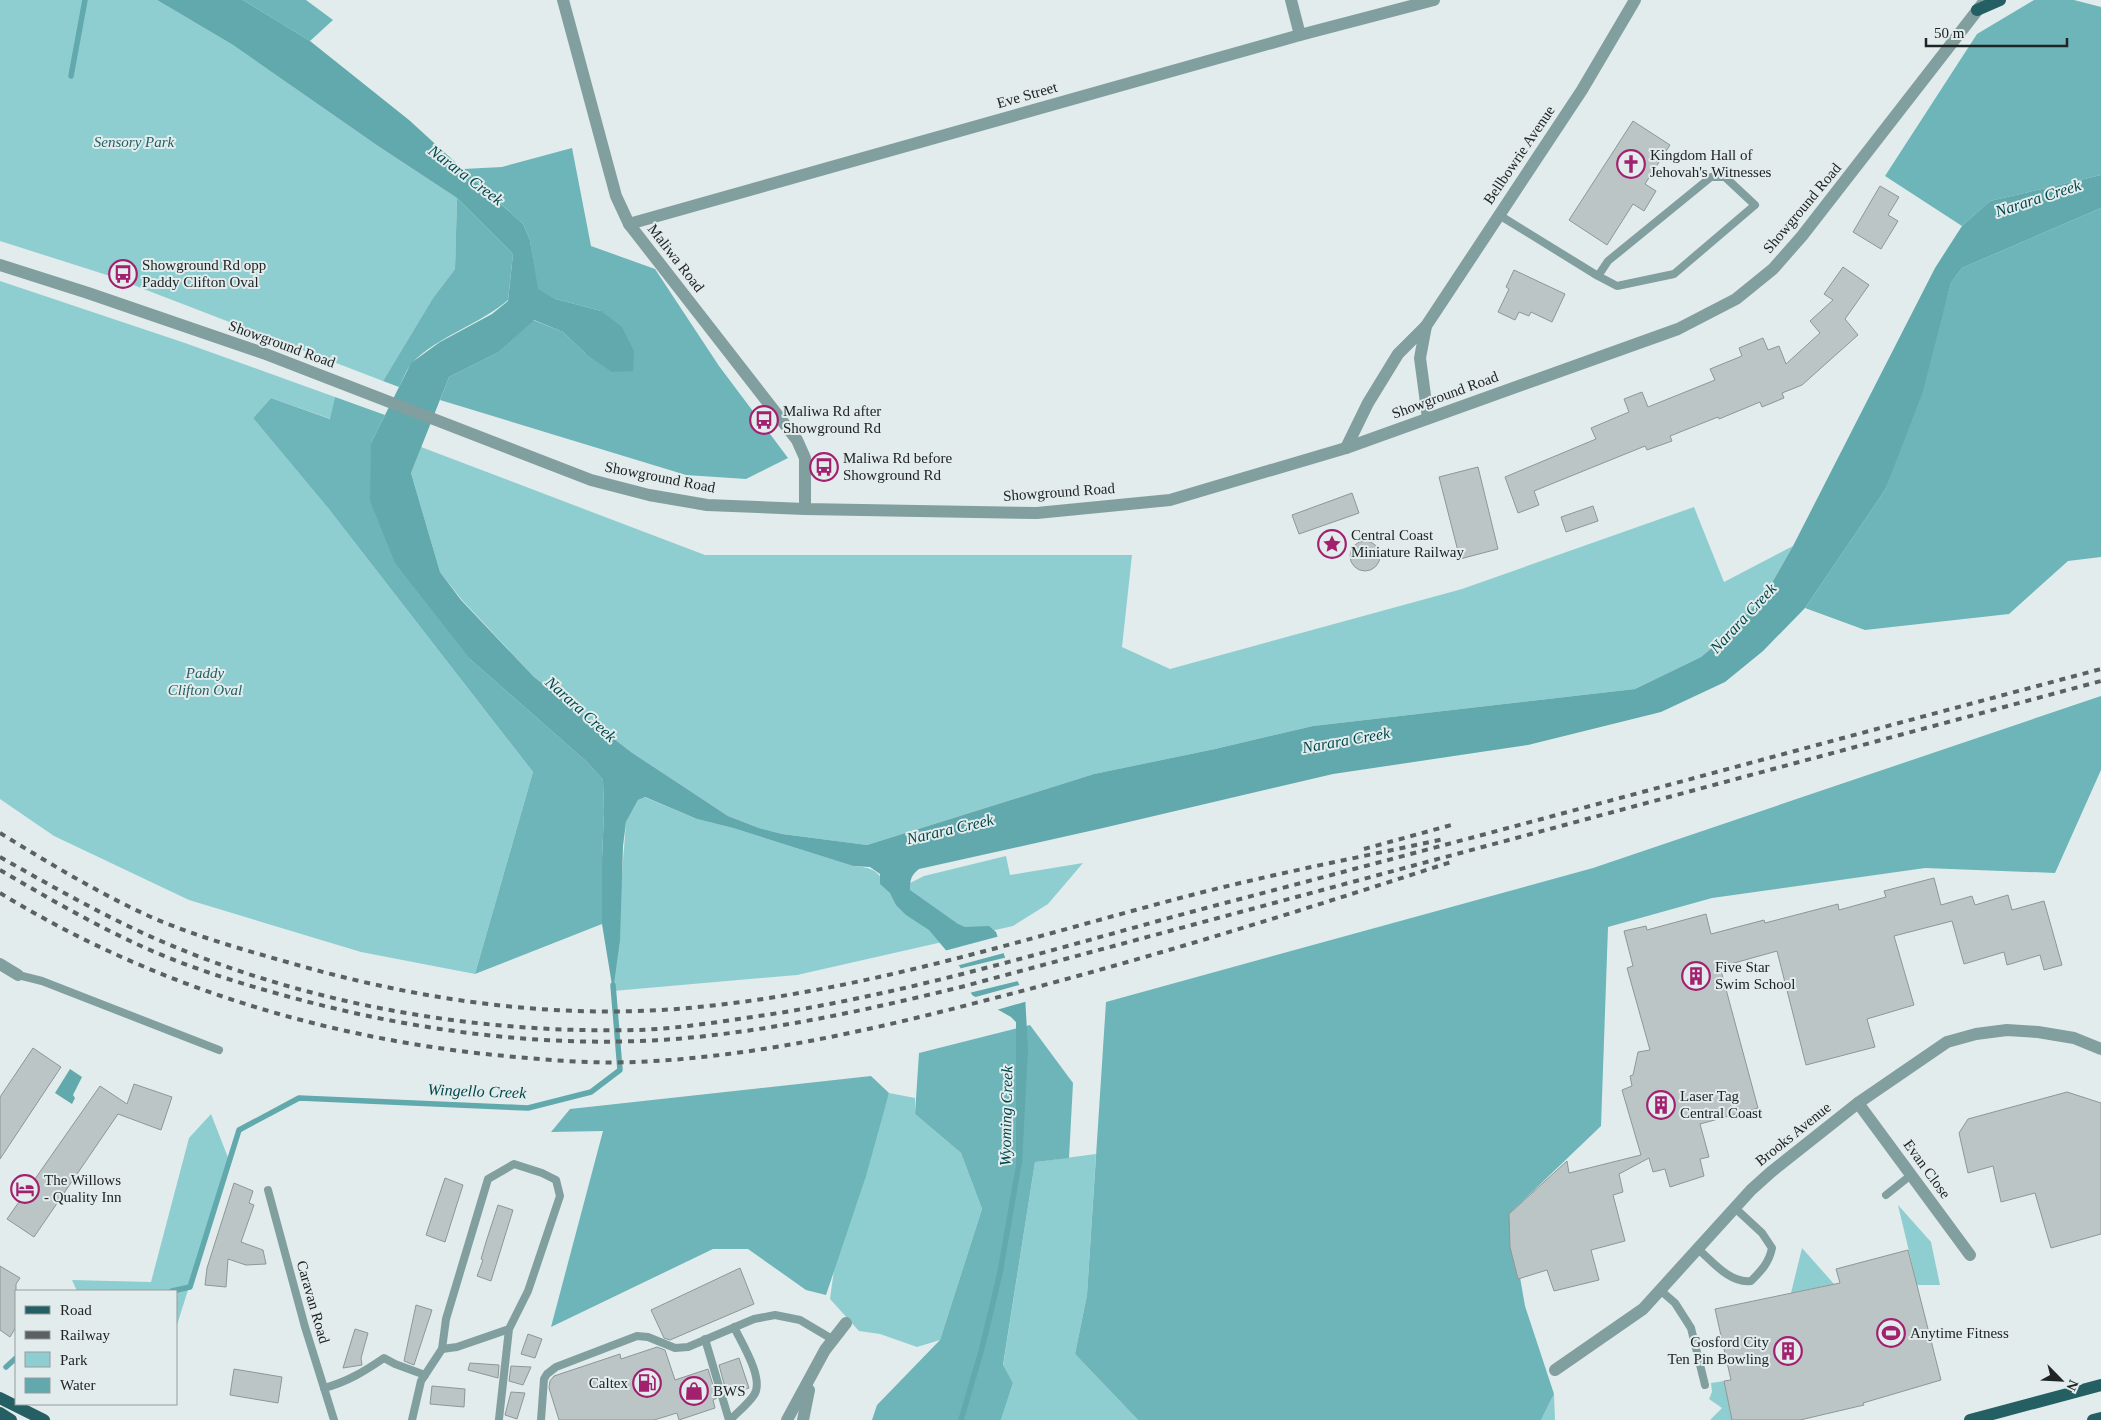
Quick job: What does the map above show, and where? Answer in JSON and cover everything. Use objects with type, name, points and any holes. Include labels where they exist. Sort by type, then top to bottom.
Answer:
[{"type":"main road","points":[[1982,5],[2000,0]]},
{"type":"main road","points":[[1970,1420],[2101,1384]]},
{"type":"main road","points":[[0,1398],[44,1420]]},
{"type":"main road","points":[[0,1413],[11,1420]]},
{"type":"main road","points":[[2093,1420],[2101,1418]]},
{"type":"street","name":"Maliwa Road","points":[[563,0],[616,196],[629,224],[797,440],[805,458],[805,510]]},
{"type":"street","points":[[1290,0],[1300,35]]},
{"type":"street","name":"Eve Street","points":[[629,224],[1300,35],[1434,0]]},
{"type":"street","name":"Bellbowrie Avenue","points":[[1346,448],[1368,403],[1398,354],[1426,326],[1582,90],[1635,0]]},
{"type":"street","name":"Showground Road","points":[[0,265],[88,292],[263,354],[591,480],[649,495],[707,505],[805,510],[1037,513],[1170,500],[1346,448],[1678,329],[1736,299],[1773,269],[1802,236],[1982,5]]},
{"type":"street","name":"Bellbowrie Avenue","points":[[1426,326],[1420,358],[1428,418]]},
{"type":"street","points":[[0,964],[18,975]]},
{"type":"street","name":"Brooks Avenue","points":[[1555,1370],[1643,1309],[1735,1208],[1771,1172],[1858,1103],[1947,1042],[1976,1034],[2007,1030],[2038,1032],[2074,1038],[2101,1049]]},
{"type":"street","name":"Evan Close","points":[[1858,1103],[1970,1255]]},
{"type":"street","points":[[787,1420],[832,1338],[846,1323]]},
{"type":"street","points":[[803,1420],[813,1373]]},
{"type":"lane","points":[[1499,215],[1598,276],[1617,286],[1674,274],[1755,205],[1725,177],[1711,177],[1608,261],[1598,276]]},
{"type":"lane","points":[[18,975],[42,981],[220,1050]]},
{"type":"lane","points":[[412,1420],[421,1380],[442,1349],[446,1319],[488,1179],[514,1164],[542,1172],[556,1180],[560,1196],[528,1291],[509,1329],[499,1419]]},
{"type":"lane","points":[[1886,1195],[1911,1175]]},
{"type":"lane","name":"Caravan Road","points":[[268,1190],[305,1327],[334,1420]]},
{"type":"lane","points":[[1698,1249],[1731,1277],[1739,1281],[1751,1281],[1763,1268],[1770,1258],[1772,1248],[1762,1233],[1735,1208]]},
{"type":"lane","points":[[1660,1290],[1675,1304],[1691,1328],[1705,1385]]},
{"type":"lane","points":[[541,1420],[544,1379],[547,1374],[556,1367],[637,1336],[648,1337],[675,1348],[688,1347],[763,1316],[785,1316],[800,1320],[832,1338]]},
{"type":"lane","points":[[705,1339],[730,1420],[754,1395],[758,1384],[756,1374],[734,1327]]},
{"type":"lane","points":[[442,1349],[457,1347],[509,1329]]},
{"type":"lane","points":[[324,1388],[340,1384],[384,1358],[425,1375]]},
{"type":"green space","name":"Sensory Park","points":[[0,0],[157,0],[233,45],[378,146],[457,198],[455,269],[433,298],[383,381],[110,276],[0,241]]},
{"type":"green space","name":"Paddy Clifton Oval","points":[[0,281],[185,343],[335,397],[331,419],[271,398],[253,418],[328,508],[533,772],[475,974],[361,952],[189,900],[54,836],[0,799]]},
{"type":"green space","points":[[421,447],[705,555],[1132,555],[1122,647],[1170,669],[1462,589],[1694,507],[1724,582],[1793,546],[1765,595],[1726,636],[1701,657],[1635,689],[1313,726],[1094,774],[867,845],[782,834],[759,828],[728,816],[631,752],[534,677],[462,600],[440,572],[411,473]]},
{"type":"green space","points":[[644,797],[697,819],[733,828],[853,866],[868,868],[880,876],[890,893],[924,876],[1006,856],[1010,875],[1083,863],[1048,904],[1013,926],[797,975],[613,991],[626,822],[638,800]]},
{"type":"green space","points":[[889,1093],[915,1098],[915,1114],[961,1153],[982,1209],[940,1340],[917,1347],[880,1334],[859,1331],[830,1299],[834,1270]]},
{"type":"green space","points":[[211,1114],[229,1160],[178,1322],[178,1290],[77,1290],[72,1280],[151,1282],[189,1138]]},
{"type":"green space","points":[[1096,1154],[1087,1295],[1075,1354],[1138,1420],[1001,1420],[1013,1383],[1003,1366],[1035,1162]]},
{"type":"green space","points":[[1898,1205],[1931,1242],[1940,1285],[1917,1285]]},
{"type":"green space","points":[[1802,1248],[1834,1284],[1791,1293]]},
{"type":"green space","points":[[1724,1381],[1732,1420],[1710,1420],[1722,1408],[1709,1399],[1712,1392],[1711,1383]]},
{"type":"green space","points":[[1554,1394],[1555,1420],[1541,1420]]},
{"type":"shaded area","points":[[243,0],[306,0],[333,20],[310,41]]},
{"type":"shaded area","points":[[2034,0],[2074,0],[2101,7],[2101,175],[1990,201],[1962,226],[1885,176],[1977,34]]},
{"type":"shaded area","points":[[572,148],[591,246],[655,269],[719,366],[788,458],[746,479],[686,475],[440,400],[449,377],[499,352],[533,320],[563,332],[586,354],[601,311],[556,299],[537,289],[530,240],[523,224],[463,169],[502,167]]},
{"type":"shaded area","points":[[457,198],[513,254],[508,300],[497,309],[434,345],[422,354],[410,365],[399,387],[383,381],[433,298],[455,269]]},
{"type":"shaded area","points":[[2101,208],[2101,557],[2068,561],[2009,614],[1865,630],[1805,608],[1885,490],[1931,355],[1951,283],[1962,268]]},
{"type":"shaded area","points":[[335,397],[385,415],[371,443],[471,660],[587,762],[603,780],[602,924],[475,974],[533,772],[328,508],[253,418],[271,398],[330,419]]},
{"type":"shaded area","points":[[2101,696],[2101,770],[2055,873],[1925,868],[1712,898],[1608,927],[1601,1126],[1509,1214],[1525,1306],[1554,1394],[1541,1420],[1138,1420],[1075,1354],[1087,1295],[1106,1002],[1593,868]]},
{"type":"shaded area","points":[[1030,1025],[1073,1083],[1069,1158],[1035,1162],[1003,1365],[1013,1383],[1001,1420],[872,1420],[877,1405],[940,1340],[982,1209],[961,1153],[915,1114],[919,1053]]},
{"type":"shaded area","points":[[871,1076],[889,1093],[866,1176],[826,1295],[806,1290],[748,1249],[713,1249],[551,1327],[603,1131],[551,1132],[570,1109]]},
{"type":"water","name":"Narara Creek","points":[[157,0],[243,0],[310,41],[409,120],[523,224],[530,240],[538,289],[556,299],[601,311],[622,327],[634,351],[633,371],[612,372],[586,354],[563,332],[534,320],[499,352],[449,377],[411,473],[440,572],[461,600],[534,677],[631,752],[728,816],[759,828],[782,834],[867,845],[1094,774],[1313,726],[1635,689],[1701,657],[1726,636],[1765,595],[1793,546],[1935,268],[1962,226],[1990,201],[2101,175],[2101,208],[1962,268],[1951,283],[1922,394],[1885,490],[1805,608],[1763,651],[1725,682],[1661,712],[1528,745],[1333,774],[916,871],[911,878],[910,890],[958,924],[965,927],[989,926],[996,932],[1006,960],[1025,995],[1028,1049],[1022,1164],[1018,1174],[1016,1166],[1016,1022],[1011,1017],[972,995],[960,967],[929,930],[906,915],[896,905],[890,893],[880,884],[880,874],[870,867],[853,866],[733,828],[697,819],[645,797],[638,800],[626,822],[623,846],[620,940],[613,991],[602,924],[603,780],[587,762],[471,660],[395,563],[370,501],[371,443],[411,363],[440,342],[492,314],[508,301],[513,254],[457,198],[378,146],[233,45]]},
{"type":"water","points":[[70,1069],[82,1077],[73,1095],[75,1098],[72,1104],[55,1093]]},
{"type":"pier","points":[[1000,936],[1004,953],[956,966],[944,951]]},
{"type":"pier","points":[[1008,957],[1018,981],[969,993],[958,969]]},
{"type":"pier","points":[[1023,984],[1028,1001],[993,1011],[972,998]]},
{"type":"building","name":"Kingdom Hall of Jehovah's Witnesses","points":[[1633,121],[1670,145],[1645,184],[1656,191],[1644,211],[1633,204],[1607,245],[1569,220]]},
{"type":"building","points":[[1880,186],[1899,197],[1888,215],[1898,221],[1881,249],[1853,232]]},
{"type":"building","points":[[1843,267],[1869,285],[1845,319],[1858,335],[1802,385],[1782,393],[1784,398],[1762,407],[1760,402],[1719,419],[1718,417],[1670,436],[1672,441],[1647,450],[1645,446],[1534,491],[1539,505],[1518,513],[1505,477],[1596,439],[1591,428],[1629,412],[1624,399],[1642,392],[1648,407],[1715,380],[1710,369],[1742,356],[1739,348],[1763,338],[1768,350],[1779,346],[1786,364],[1820,333],[1810,321],[1833,300],[1824,294]]},
{"type":"building","points":[[1514,270],[1565,294],[1552,322],[1531,312],[1529,316],[1519,312],[1515,320],[1498,312],[1509,289],[1506,287]]},
{"type":"building","points":[[1478,467],[1498,549],[1460,559],[1439,477]]},
{"type":"building","points":[[1352,493],[1359,513],[1299,534],[1292,515]]},
{"type":"building","points":[[1593,506],[1598,521],[1566,532],[1561,517]]},
{"type":"building","points":[[1365,541],[1375,546],[1380,556],[1375,566],[1365,571],[1355,566],[1350,556],[1355,546]]},
{"type":"building","points":[[1934,878],[1941,905],[1972,896],[1975,905],[2008,895],[2012,910],[2044,901],[2062,965],[2044,970],[2040,955],[2007,965],[2004,952],[1964,964],[1952,921],[1894,936],[1914,1005],[1867,1019],[1875,1047],[1806,1065],[1777,951],[1720,967],[1758,1108],[1700,1124],[1709,1157],[1700,1159],[1704,1176],[1670,1187],[1665,1169],[1653,1172],[1649,1158],[1619,1174],[1623,1192],[1613,1195],[1625,1241],[1591,1250],[1599,1280],[1554,1291],[1547,1270],[1518,1279],[1510,1247],[1509,1214],[1567,1161],[1569,1173],[1641,1155],[1622,1090],[1632,1086],[1630,1076],[1633,1075],[1638,1052],[1650,1050],[1627,968],[1633,966],[1624,931],[1646,926],[1647,930],[1706,914],[1711,934],[1764,920],[1765,923],[1838,904],[1839,910],[1886,897],[1884,891]]},
{"type":"building","points":[[33,1048],[61,1067],[0,1159],[0,1097]]},
{"type":"building","points":[[134,1084],[172,1097],[161,1130],[118,1114],[34,1237],[7,1219],[100,1086],[127,1104]]},
{"type":"building","points":[[2067,1092],[2101,1103],[2101,1234],[2051,1248],[2035,1193],[2001,1202],[1993,1166],[1968,1173],[1959,1133],[1968,1119]]},
{"type":"building","points":[[445,1178],[463,1185],[445,1242],[426,1235]]},
{"type":"building","points":[[234,1183],[253,1191],[249,1203],[254,1205],[241,1242],[263,1250],[266,1264],[246,1265],[228,1259],[226,1287],[205,1285],[207,1268]]},
{"type":"building","points":[[498,1205],[513,1210],[491,1281],[477,1276]]},
{"type":"building","points":[[1908,1250],[1941,1380],[1863,1403],[1864,1405],[1800,1420],[1732,1420],[1724,1381],[1731,1380],[1715,1309],[1840,1283],[1836,1269]]},
{"type":"building","points":[[0,1266],[20,1278],[15,1290],[15,1329],[10,1337],[0,1330]]},
{"type":"building","points":[[740,1268],[754,1304],[670,1340],[664,1338],[651,1310]]},
{"type":"building","points":[[416,1305],[432,1310],[414,1365],[404,1361]]},
{"type":"building","points":[[355,1329],[368,1333],[361,1358],[362,1365],[343,1368]]},
{"type":"building","points":[[528,1334],[542,1339],[535,1358],[521,1354]]},
{"type":"building","points":[[657,1347],[665,1350],[675,1380],[708,1369],[717,1398],[713,1400],[715,1408],[679,1420],[677,1413],[654,1420],[559,1420],[549,1388],[550,1381],[554,1376],[620,1354],[621,1359]]},
{"type":"building","points":[[739,1358],[749,1388],[727,1395],[719,1365]]},
{"type":"building","points":[[470,1363],[499,1365],[498,1378],[468,1370]]},
{"type":"building","points":[[511,1366],[531,1367],[523,1385],[509,1381]]},
{"type":"building","points":[[234,1369],[282,1377],[278,1403],[230,1395]]},
{"type":"building","points":[[432,1386],[465,1389],[464,1407],[430,1404]]},
{"type":"building","points":[[511,1392],[525,1393],[517,1419],[505,1415]]},
{"type":"waterway","points":[[71,76],[85,0]]},
{"type":"waterway","name":"Wingello Creek","points":[[176,1290],[190,1287],[239,1130],[299,1098],[528,1108],[591,1092],[620,1070],[613,985]]},
{"type":"waterway","name":"Wyoming Creek","points":[[961,1420],[982,1348],[1000,1273],[1018,1169]]},
{"type":"waterway","name":"Wingello Creek","points":[[6,1367],[15,1359]]},
{"type":"railway","points":[[0,857],[90,907],[145,934],[202,958],[322,995],[384,1009],[510,1026],[573,1030],[668,1028],[766,1015],[887,992],[947,978],[2101,669]]},
{"type":"railway","points":[[0,870],[123,938],[158,953],[226,978],[327,1007],[425,1027],[525,1039],[575,1041],[675,1039],[747,1031],[819,1019],[961,987],[2101,681]]},
{"type":"railway","points":[[1364,849],[1455,824]]},
{"type":"railway","points":[[0,833],[131,908],[184,930],[235,947],[386,987],[486,1004],[586,1011],[688,1008],[751,1001],[813,991],[936,964],[1180,898],[1279,874],[1444,839]]},
{"type":"railway","points":[[0,893],[56,925],[114,953],[173,978],[233,1000],[295,1018],[421,1045],[485,1054],[579,1062],[636,1062],[681,1059],[769,1048],[900,1022],[1046,985],[1162,952],[1451,862]]},
{"type":"place","name":"Kingdom Hall of Jehovah's Witnesses","points":[[1631,164]]},
{"type":"place","name":"Showground Rd opp Paddy Clifton Oval","points":[[123,274]]},
{"type":"place","name":"Maliwa Rd after Showground Rd","points":[[764,420]]},
{"type":"place","name":"Maliwa Rd before Showground Rd","points":[[824,467]]},
{"type":"place","name":"Central Coast Miniature Railway","points":[[1332,544]]},
{"type":"place","name":"Five Star Swim School","points":[[1696,976]]},
{"type":"place","name":"Laser Tag Central Coast","points":[[1661,1105]]},
{"type":"place","name":"The Willows - Quality Inn","points":[[25,1189]]},
{"type":"place","name":"Anytime Fitness","points":[[1891,1333]]},
{"type":"place","name":"Gosford City Ten Pin Bowling","points":[[1788,1351]]},
{"type":"place","name":"Caltex","points":[[647,1383]]},
{"type":"place","name":"BWS","points":[[694,1391]]}]
